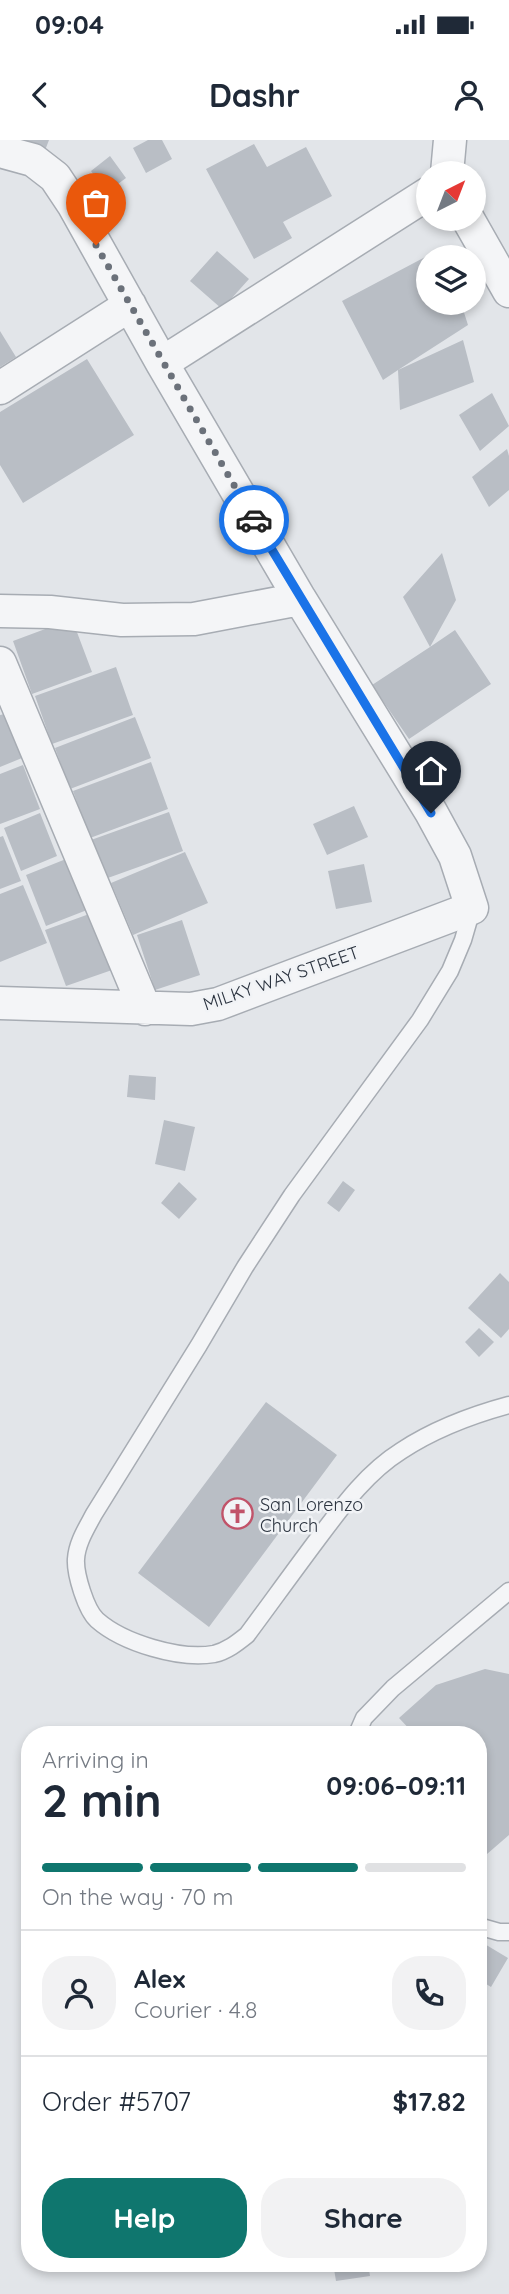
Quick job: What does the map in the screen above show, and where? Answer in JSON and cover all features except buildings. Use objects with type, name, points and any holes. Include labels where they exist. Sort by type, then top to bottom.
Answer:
[{"type":"street","points":[[448,161],[450,140]]},
{"type":"street","points":[[0,151],[33,160],[55,177],[73,204],[300,599],[431,813],[455,856],[472,908]]},
{"type":"street","points":[[162,363],[416,201]]},
{"type":"street","points":[[475,231],[509,291]]},
{"type":"street","points":[[0,388],[130,305]]},
{"type":"street","points":[[0,611],[50,612],[122,620],[194,619],[300,599]]},
{"type":"street","points":[[0,663],[145,1009]]},
{"type":"street","name":"MILKY WAY STREET","points":[[0,1003],[145,1009],[191,1009],[218,1004],[472,908]]},
{"type":"lane","points":[[472,908],[450,971],[426,1010],[374,1086],[292,1195],[244,1267],[200,1345],[94,1514],[79,1542],[76,1561],[86,1601],[96,1619],[129,1639],[169,1652],[198,1655],[229,1648],[247,1635],[340,1509],[369,1477],[400,1451],[484,1411],[509,1405]]},
{"type":"lane","points":[[360,1726],[364,1718],[394,1688],[509,1591]]},
{"type":"lane","points":[[487,1929],[509,1931]]},
{"type":"way so far","points":[[96,245],[254,520]]},
{"type":"place","name":"San Lorenzo Church","points":[[237,1514]]},
{"type":"route","points":[[254,520],[431,813]]}]
